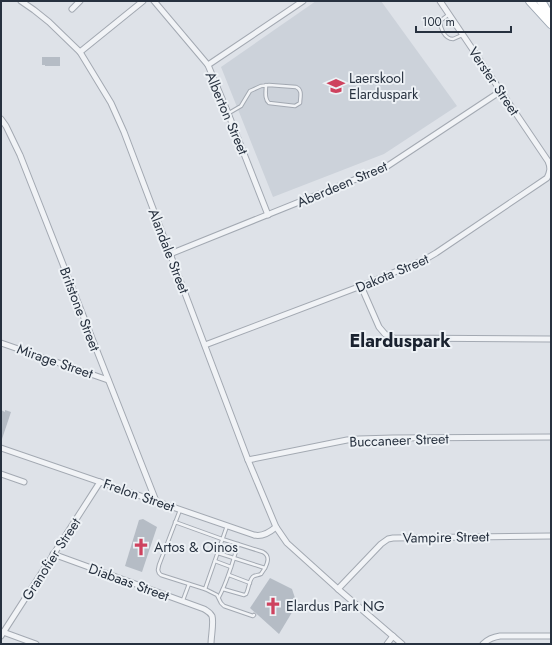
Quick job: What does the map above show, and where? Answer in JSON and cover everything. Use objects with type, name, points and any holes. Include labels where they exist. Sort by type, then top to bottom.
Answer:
[{"type":"main road","points":[[530,1],[551,24]]},
{"type":"main road","points":[[541,1],[551,18]]},
{"type":"street","name":"Alandale Street","points":[[21,1],[49,22],[80,52],[111,103],[248,460],[276,527],[287,543],[402,644]]},
{"type":"street","points":[[72,9],[80,1]]},
{"type":"street","points":[[80,52],[143,1]]},
{"type":"street","name":"Alberton Street","points":[[154,1],[208,65],[268,215]]},
{"type":"street","points":[[208,65],[303,1]]},
{"type":"street","name":"Verster Street","points":[[440,1],[548,161]]},
{"type":"street","name":"Aberdeen Street","points":[[170,254],[386,167],[501,90]]},
{"type":"street","name":"Britstone Street","points":[[1,119],[20,155],[156,501]]},
{"type":"street","name":"Dakota Street","points":[[205,345],[361,286],[424,260],[544,181],[550,171],[548,161]]},
{"type":"street","points":[[361,286],[380,327],[385,334],[394,338],[551,339]]},
{"type":"street","name":"Mirage Street","points":[[1,343],[108,380]]},
{"type":"street","name":"Buccaneer Street","points":[[248,460],[347,440],[359,439],[551,437]]},
{"type":"street","name":"Frelon Street","points":[[1,448],[258,536],[270,532],[276,527]]},
{"type":"street","points":[[1,474],[24,482]]},
{"type":"street","name":"Granofier Street","points":[[2,634],[100,482]]},
{"type":"street","name":"Vampire Street","points":[[338,589],[381,544],[388,539],[551,536]]},
{"type":"street","name":"Diabaas Street","points":[[53,554],[204,609],[212,616],[211,644]]},
{"type":"street","points":[[2,634],[36,644]]},
{"type":"street","points":[[387,644],[394,636]]},
{"type":"street","points":[[483,644],[493,637],[500,636],[551,636]]},
{"type":"lane","points":[[450,14],[440,21],[440,27],[446,36],[452,39],[463,34]]},
{"type":"lane","points":[[228,113],[241,106],[250,90],[266,85],[299,88],[301,91],[300,103],[295,106],[267,102],[266,85]]},
{"type":"lane","points":[[180,509],[158,570],[159,573],[161,575],[206,589],[217,595],[224,606],[253,616],[254,615]]},
{"type":"lane","points":[[175,522],[265,553],[268,558],[265,568],[262,574],[251,578],[247,593],[244,595],[223,589]]},
{"type":"lane","points":[[206,589],[214,561],[227,526]]},
{"type":"lane","points":[[219,597],[229,575],[238,544]]},
{"type":"lane","points":[[218,553],[265,568]]},
{"type":"lane","points":[[214,561],[231,567]]},
{"type":"lane","points":[[229,575],[250,582]]},
{"type":"lane","points":[[182,601],[189,584]]},
{"type":"shaded area","name":"Laerskool Elarduspark","points":[[316,1],[381,1],[457,106],[384,154],[273,197],[221,67]]},
{"type":"building","points":[[42,57],[60,57],[60,66],[42,65]]},
{"type":"building","points":[[1,410],[11,412],[2,439],[1,439]]},
{"type":"building","name":"Artos & Oinos","points":[[143,519],[157,527],[142,572],[125,566],[139,520]]},
{"type":"building","name":"Elardus Park NG","points":[[270,578],[292,589],[297,604],[279,634],[250,608]]},
{"type":"place","name":"Laerskool Elarduspark","points":[[336,86]]},
{"type":"place","name":"Artos & Oinos","points":[[141,547]]},
{"type":"place","name":"Elardus Park NG","points":[[273,606]]},
{"type":"district","name":"Elarduspark","points":[[400,341]]}]
